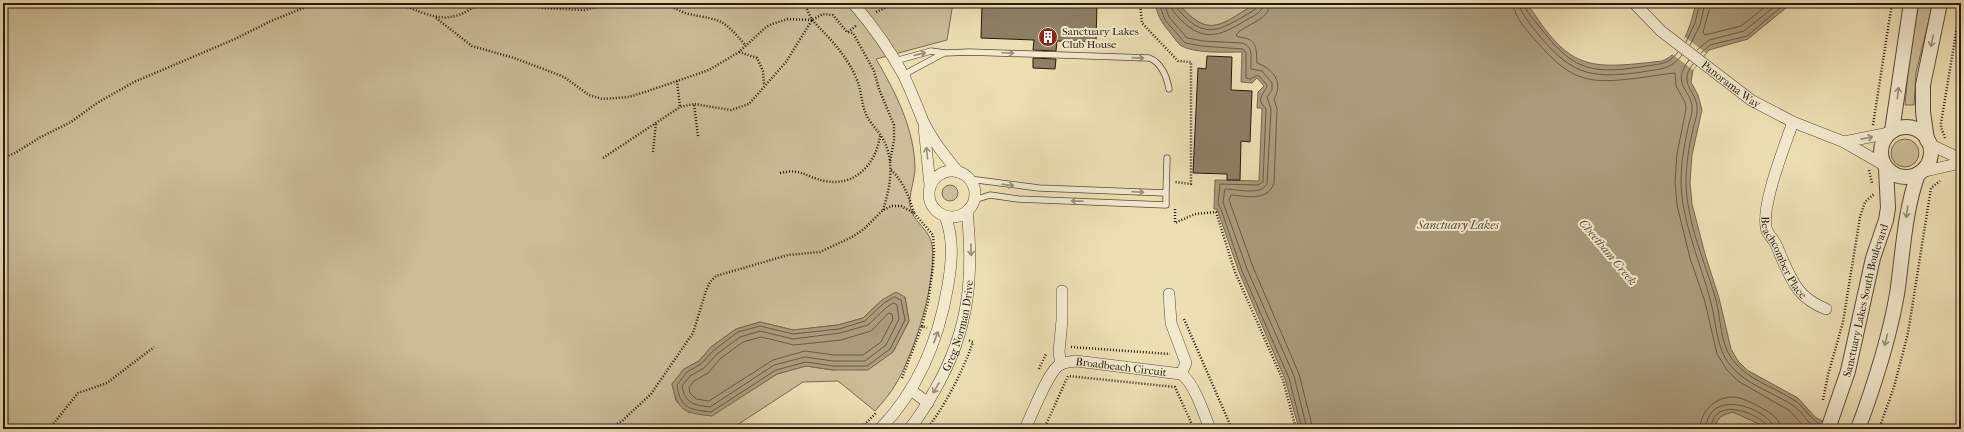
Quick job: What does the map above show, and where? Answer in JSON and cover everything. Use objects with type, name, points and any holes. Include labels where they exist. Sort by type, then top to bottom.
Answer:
[{"type":"street","name":"Greg Norman Drive","points":[[853,3],[866,18],[895,61],[936,144],[958,172],[969,179]]},
{"type":"street","name":"Panorama Way","points":[[1634,3],[1649,20],[1678,46],[1751,100],[1793,122],[1844,142],[1885,167]]},
{"type":"street","points":[[1911,3],[1890,132],[1881,148],[1885,167],[1893,174],[1901,177],[1961,163]]},
{"type":"street","points":[[1920,173],[1930,159],[1923,86],[1940,3]]},
{"type":"street","name":"Greg Norman Drive","points":[[880,429],[893,415],[911,390],[927,361],[939,331],[946,296],[952,253],[951,233],[945,216],[933,207],[929,200],[930,184],[924,122]]},
{"type":"street","name":"Beachcomber Place","points":[[1793,122],[1769,194],[1766,217],[1767,231],[1775,243],[1798,290],[1811,303],[1826,309]]},
{"type":"street","points":[[1890,132],[1907,127],[1922,134],[1928,142],[1948,154],[1961,159]]},
{"type":"street","name":"Panorama Way","points":[[1844,142],[1865,139],[1890,132]]},
{"type":"street","name":"Sanctuary Lakes South Boulevard","points":[[1829,426],[1855,345],[1874,258],[1886,220],[1888,208],[1885,167]]},
{"type":"street","points":[[930,184],[934,179],[945,172],[958,172]]},
{"type":"street","name":"Sanctuary Lakes South Boulevard","points":[[1858,429],[1875,384],[1896,296],[1909,202],[1920,173]]},
{"type":"street","points":[[945,216],[953,217],[967,211],[974,200],[973,186],[969,179]]},
{"type":"street","name":"Greg Norman Drive","points":[[909,429],[928,403],[946,371],[959,337],[968,295],[970,270],[970,244],[967,211]]},
{"type":"street","name":"Broadbeach Circuit","points":[[1062,291],[1060,346],[1062,364]]},
{"type":"street","name":"Broadbeach Circuit","points":[[1169,294],[1171,322],[1186,363],[1181,374]]},
{"type":"street","name":"Broadbeach Circuit","points":[[1025,429],[1051,374],[1062,364],[1076,361],[1181,374],[1187,378],[1192,386],[1210,429]]},
{"type":"street","points":[[911,390],[928,403]]},
{"type":"lane","points":[[895,61],[931,51],[945,53],[969,52],[1149,58],[1154,60],[1165,74],[1169,89]]},
{"type":"lane","points":[[903,75],[945,53]]},
{"type":"lane","points":[[974,200],[990,195],[1018,199],[1166,205],[1167,158]]},
{"type":"lane","points":[[969,179],[1040,188],[1166,193]]},
{"type":"path","points":[[3,158],[71,122],[97,103],[134,82],[235,39],[271,21],[306,7],[324,3]]},
{"type":"path","points":[[396,3],[436,18],[472,46],[514,58],[564,77],[584,92],[597,98],[629,96],[709,70],[739,52],[772,24],[788,19],[812,20],[823,14],[833,15],[847,32],[854,33],[864,55],[872,66],[879,89],[894,125],[894,140],[890,162]]},
{"type":"path","points":[[436,18],[449,18],[462,14],[479,3]]},
{"type":"path","points":[[531,3],[541,8],[584,10],[616,3]]},
{"type":"path","points":[[663,3],[684,12],[721,21],[731,29],[746,46]]},
{"type":"path","points":[[804,3],[812,20],[836,44],[850,64],[860,88],[867,116],[884,142],[891,169],[888,195],[883,210]]},
{"type":"path","points":[[847,32],[866,18],[892,5],[923,5],[924,3]]},
{"type":"path","points":[[1140,3],[1142,23],[1178,61],[1191,62],[1191,184],[1175,182],[1175,188]]},
{"type":"path","points":[[1865,139],[1874,120],[1892,3]]},
{"type":"path","points":[[1948,154],[1948,143],[1941,128],[1950,60],[1961,3]]},
{"type":"path","points":[[603,158],[680,107],[694,104],[723,109],[738,109],[753,101],[793,53],[812,20]]},
{"type":"path","points":[[739,52],[757,58],[763,71],[764,86]]},
{"type":"path","points":[[677,80],[680,107]]},
{"type":"path","points":[[694,104],[698,136]]},
{"type":"path","points":[[653,152],[656,123]]},
{"type":"path","points":[[780,173],[796,170],[827,181],[852,179],[867,167],[876,154],[880,136]]},
{"type":"path","points":[[1823,407],[1823,395],[1843,322],[1860,216],[1865,202],[1874,194],[1864,153]]},
{"type":"path","points":[[1879,429],[1894,387],[1908,332],[1931,188],[1946,177],[1944,167]]},
{"type":"path","points":[[891,169],[898,176],[904,186],[914,213],[933,236],[934,250],[928,302],[922,326],[901,379]]},
{"type":"path","points":[[1175,202],[1175,223],[1195,214],[1216,212],[1235,272],[1282,380],[1296,429]]},
{"type":"path","points":[[610,429],[629,415],[651,394],[693,333],[706,291],[710,282],[716,276],[788,256],[820,252],[852,237],[864,229],[883,210],[892,206],[901,206],[914,213]]},
{"type":"path","points":[[1183,316],[1232,429]]},
{"type":"path","points":[[922,326],[939,331]]},
{"type":"path","points":[[928,429],[952,392],[973,342],[959,337]]},
{"type":"path","points":[[1037,373],[1050,345],[1201,357]]},
{"type":"path","points":[[46,429],[54,423],[78,393],[107,383],[154,347]]},
{"type":"path","points":[[1044,429],[1068,376],[1175,387],[1194,429]]},
{"type":"path","points":[[860,429],[879,410]]},
{"type":"shaded area","points":[[3,3],[953,3],[947,40],[876,59],[891,85],[908,126],[912,141],[915,170],[910,197],[911,212],[931,239],[933,260],[928,296],[911,352],[895,386],[875,411],[838,381],[803,382],[731,429],[3,429]],"holes":[[[905,297],[909,321],[893,352],[833,370],[806,366],[777,374],[749,392],[689,413],[676,401],[672,384],[684,369],[699,361],[711,347],[736,329],[760,322],[793,330],[838,325],[863,318],[882,300]]]},
{"type":"shaded area","points":[[1178,3],[1258,3],[1226,21],[1217,25],[1209,25],[1200,22],[1189,15]]},
{"type":"shaded area","points":[[1919,3],[1933,3],[1916,73],[1914,105],[1905,105],[1910,52]]},
{"type":"shaded area","points":[[1905,139],[1915,143],[1919,153],[1915,163],[1905,167],[1895,163],[1891,153],[1895,143]]},
{"type":"shaded area","points":[[947,185],[953,185],[958,190],[956,199],[953,201],[947,201],[942,196],[942,190]]},
{"type":"shaded area","points":[[1733,412],[1770,429],[1715,429],[1718,419]]},
{"type":"water","name":"Sanctuary Lakes","points":[[1155,3],[1178,3],[1189,15],[1200,22],[1209,25],[1217,25],[1258,3],[1527,3],[1556,42],[1569,53],[1582,60],[1597,64],[1615,65],[1662,61],[1670,57],[1681,44],[1689,28],[1696,3],[1792,3],[1748,39],[1709,50],[1693,70],[1691,82],[1698,95],[1702,110],[1692,155],[1690,182],[1692,204],[1705,254],[1719,298],[1731,349],[1738,361],[1747,370],[1798,398],[1815,417],[1837,429],[1770,429],[1733,412],[1720,417],[1716,422],[1714,429],[1299,429],[1285,379],[1239,272],[1217,209],[1214,209],[1215,180],[1259,181],[1262,108],[1257,108],[1258,92],[1264,86],[1257,78],[1252,83],[1241,82],[1242,52],[1201,51],[1186,48],[1180,45],[1161,21]]},
{"type":"water","points":[[896,292],[905,297],[909,321],[893,352],[868,370],[833,370],[806,366],[777,374],[712,416],[695,414],[680,406],[672,384],[684,369],[699,361],[711,347],[736,329],[760,322],[793,330],[838,325],[863,318],[882,300]]},
{"type":"pier","points":[[1685,37],[1706,53],[1693,70],[1672,54]]},
{"type":"building","name":"Sanctuary Lakes Club House","points":[[982,3],[1097,3],[1096,42],[1057,41],[1056,51],[1033,50],[1034,40],[981,38]]},
{"type":"building","points":[[1207,56],[1232,57],[1231,90],[1252,91],[1250,142],[1241,141],[1240,180],[1227,180],[1227,174],[1193,173],[1198,68],[1206,69]]},
{"type":"building","points":[[1033,58],[1056,59],[1055,69],[1033,68]]},
{"type":"place","name":"Sanctuary Lakes Club House","points":[[1048,37]]},
{"type":"water label","name":"Cheetham Creek","points":[[1608,252]]}]
